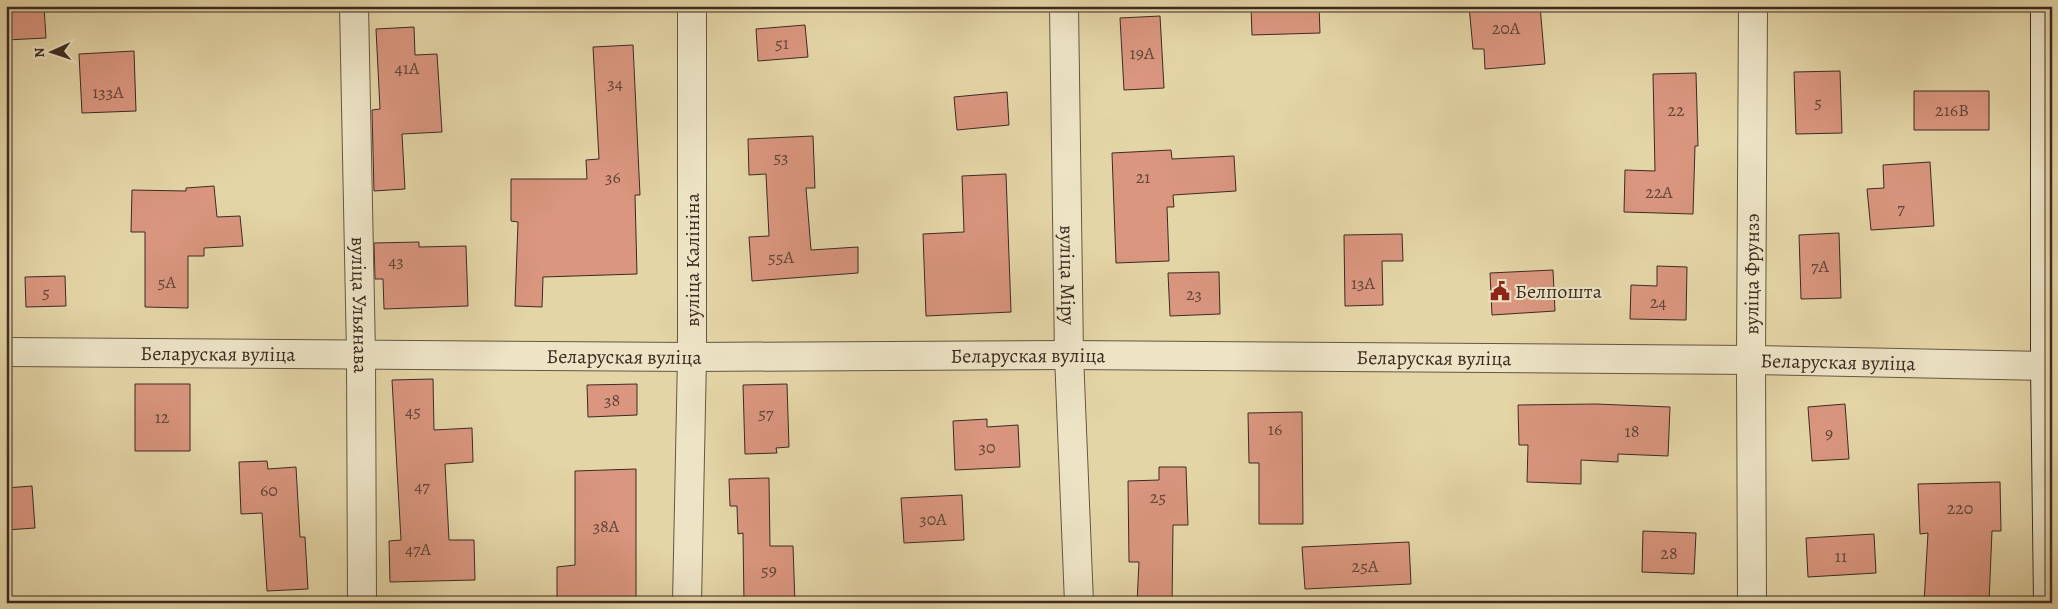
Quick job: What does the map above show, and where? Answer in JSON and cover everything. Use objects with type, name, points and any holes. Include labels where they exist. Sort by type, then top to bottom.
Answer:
[{"type":"street","name":"вуліца Ульянава","points":[[354,6],[362,354],[362,603]]},
{"type":"street","name":"вуліца Калініна","points":[[687,603],[692,357],[692,6]]},
{"type":"street","name":"вуліца Міру","points":[[1064,6],[1069,355],[1079,603]]},
{"type":"street","name":"вуліца Фрунзэ","points":[[1752,603],[1753,6]]},
{"type":"street","points":[[2044,6],[2048,366],[2048,603]]},
{"type":"street","name":"Беларуская вуліца","points":[[6,352],[692,357],[1069,355],[1751,360],[2048,366]]},
{"type":"building","points":[[6,6],[44,6],[46,38],[6,40]]},
{"type":"building","points":[[1251,6],[1319,6],[1320,33],[1252,35]]},
{"type":"building","points":[[1469,6],[1540,6],[1545,64],[1485,69],[1484,49],[1473,49]]},
{"type":"building","points":[[1160,16],[1164,88],[1124,90],[1120,18]]},
{"type":"building","points":[[805,25],[808,57],[758,61],[756,29]]},
{"type":"building","points":[[414,27],[415,55],[437,54],[442,132],[402,134],[405,189],[374,191],[372,110],[380,109],[376,29]]},
{"type":"building","points":[[633,45],[640,195],[635,195],[637,274],[543,277],[542,307],[515,306],[518,222],[511,221],[511,179],[587,179],[586,160],[599,159],[593,47]]},
{"type":"building","points":[[134,51],[136,111],[82,113],[79,54]]},
{"type":"building","points":[[1840,71],[1842,133],[1796,134],[1794,72]]},
{"type":"building","points":[[1696,73],[1698,146],[1695,146],[1693,214],[1624,212],[1625,170],[1655,171],[1653,74]]},
{"type":"building","points":[[1914,91],[1989,91],[1989,130],[1914,130]]},
{"type":"building","points":[[1007,92],[1009,125],[957,130],[954,97]]},
{"type":"building","points":[[813,136],[815,188],[806,188],[811,250],[858,247],[858,273],[752,281],[749,237],[769,236],[766,174],[749,175],[748,139]]},
{"type":"building","points":[[1171,150],[1172,159],[1234,156],[1236,191],[1173,195],[1174,207],[1167,207],[1169,261],[1116,263],[1112,153]]},
{"type":"building","points":[[1930,162],[1934,226],[1871,230],[1867,189],[1884,188],[1883,165]]},
{"type":"building","points":[[1006,174],[1011,312],[926,316],[923,234],[964,232],[962,176]]},
{"type":"building","points":[[214,186],[217,217],[240,216],[243,246],[204,248],[204,256],[188,256],[188,308],[145,307],[145,232],[131,232],[132,190],[186,191],[186,188]]},
{"type":"building","points":[[1839,233],[1841,298],[1801,299],[1799,235]]},
{"type":"building","points":[[1402,234],[1403,261],[1382,261],[1383,305],[1345,306],[1344,235]]},
{"type":"building","points":[[419,242],[419,247],[466,246],[468,306],[384,309],[383,279],[375,279],[374,243]]},
{"type":"building","points":[[1657,266],[1687,267],[1686,320],[1630,319],[1631,285],[1657,286]]},
{"type":"building","points":[[1553,270],[1555,311],[1492,315],[1490,273]]},
{"type":"building","points":[[1219,272],[1220,314],[1170,316],[1168,273]]},
{"type":"building","points":[[65,276],[66,306],[26,307],[25,277]]},
{"type":"building","points":[[433,379],[434,430],[472,428],[473,462],[445,464],[449,540],[474,540],[475,580],[390,582],[389,541],[401,540],[392,380]]},
{"type":"building","points":[[135,384],[190,384],[190,451],[135,451]]},
{"type":"building","points":[[637,384],[637,415],[588,417],[587,385]]},
{"type":"building","points":[[787,384],[789,447],[776,448],[777,453],[745,454],[743,385]]},
{"type":"building","points":[[1596,404],[1670,407],[1668,456],[1618,454],[1618,462],[1581,460],[1581,484],[1527,482],[1528,445],[1519,445],[1518,405]]},
{"type":"building","points":[[1845,404],[1849,459],[1812,461],[1808,407]]},
{"type":"building","points":[[1302,412],[1303,524],[1259,524],[1259,463],[1249,463],[1248,413]]},
{"type":"building","points":[[987,419],[987,427],[1018,425],[1020,467],[955,470],[953,421]]},
{"type":"building","points":[[267,461],[268,469],[296,467],[300,537],[305,537],[308,589],[267,591],[262,513],[241,514],[239,462]]},
{"type":"building","points":[[1159,467],[1186,467],[1188,525],[1173,525],[1172,603],[1137,603],[1139,562],[1129,562],[1128,481],[1159,480]]},
{"type":"building","points":[[636,469],[636,603],[557,603],[557,567],[575,565],[575,471]]},
{"type":"building","points":[[769,478],[770,546],[793,546],[795,603],[744,603],[743,533],[738,534],[737,506],[730,506],[729,479]]},
{"type":"building","points":[[2000,482],[2001,531],[1992,531],[1989,603],[1924,603],[1928,533],[1920,534],[1918,484]]},
{"type":"building","points":[[32,486],[35,528],[6,530],[6,488]]},
{"type":"building","points":[[962,495],[964,540],[904,543],[901,498]]},
{"type":"building","points":[[1643,531],[1696,533],[1694,574],[1642,572]]},
{"type":"building","points":[[1874,534],[1876,573],[1808,577],[1806,538]]},
{"type":"building","points":[[1409,542],[1411,584],[1305,589],[1302,547]]},
{"type":"place","name":"Белпошта","points":[[1500,291]]}]
